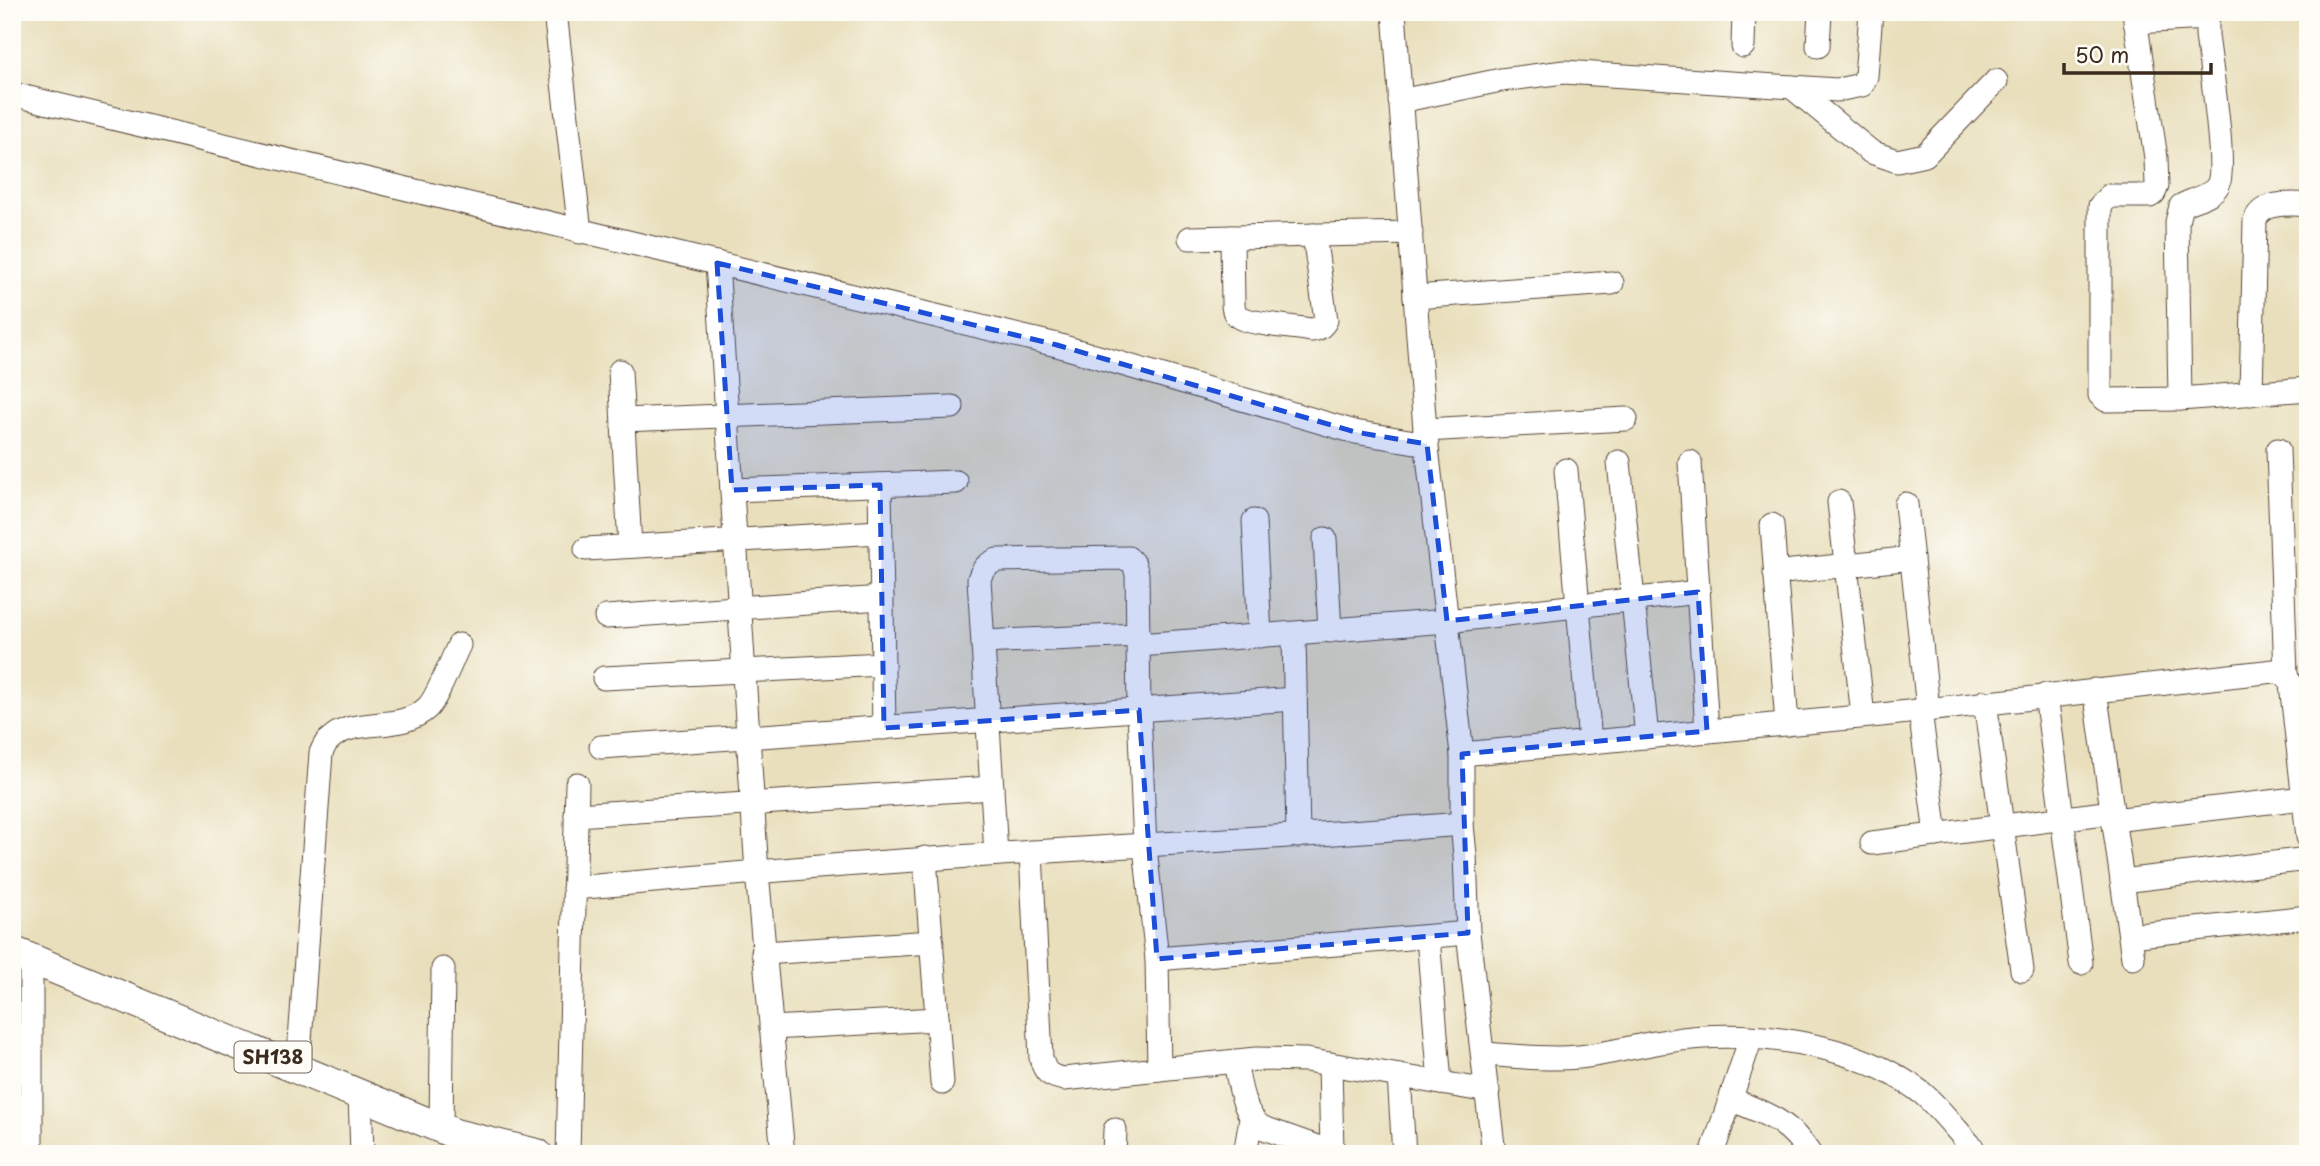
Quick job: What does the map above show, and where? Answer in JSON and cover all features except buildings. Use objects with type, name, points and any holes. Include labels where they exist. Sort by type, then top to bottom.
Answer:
[{"type":"main road","name":"SH138","points":[[22,955],[455,1134],[537,1154]]},
{"type":"street","points":[[555,12],[580,232]]},
{"type":"street","points":[[1394,12],[1426,437],[1462,754],[1462,824],[1468,933],[1494,1154]]},
{"type":"street","points":[[1743,46],[1744,12]]},
{"type":"street","points":[[1818,46],[1820,12]]},
{"type":"street","points":[[1400,101],[1501,80],[1564,72],[1837,90],[1853,88],[1862,85],[1868,63],[1871,12]]},
{"type":"street","points":[[2180,399],[2177,222],[2181,206],[2211,193],[2218,186],[2220,176],[2209,15],[2134,17],[2156,158],[2157,186],[2150,196],[2109,196],[2100,206],[2099,396],[2106,400],[2180,399],[2308,390]]},
{"type":"street","points":[[1793,87],[1871,152],[1882,158],[1898,161],[1925,155],[1996,81]]},
{"type":"street","points":[[12,94],[1057,345],[1355,432],[1426,437],[1626,419]]},
{"type":"street","points":[[2251,394],[2255,220],[2262,209],[2269,206],[2308,204]]},
{"type":"street","points":[[1190,238],[1411,233]]},
{"type":"street","points":[[1232,237],[1233,303],[1238,317],[1311,330],[1323,326],[1326,320],[1314,235]]},
{"type":"street","points":[[717,263],[757,872],[783,1154]]},
{"type":"street","points":[[1416,296],[1612,283]]},
{"type":"street","points":[[620,371],[630,546]]},
{"type":"street","points":[[623,420],[952,407]]},
{"type":"street","points":[[2278,450],[2286,675],[2291,684],[2305,788],[2308,837]]},
{"type":"street","points":[[1619,462],[1647,737]]},
{"type":"street","points":[[1690,462],[1707,731]]},
{"type":"street","points":[[1566,470],[1590,742]]},
{"type":"street","points":[[732,490],[956,482]]},
{"type":"street","points":[[880,485],[884,728]]},
{"type":"street","points":[[1839,502],[1863,716]]},
{"type":"street","points":[[1906,504],[1936,835]]},
{"type":"street","points":[[1254,522],[1261,636]]},
{"type":"street","points":[[1772,525],[1787,724]]},
{"type":"street","points":[[586,548],[880,531]]},
{"type":"street","points":[[1325,539],[1331,631]]},
{"type":"street","points":[[996,854],[979,579],[982,571],[988,564],[998,560],[1128,558],[1134,564],[1136,574],[1145,846],[1157,959],[1159,1069]]},
{"type":"street","points":[[1775,573],[1912,558]]},
{"type":"street","points":[[983,642],[1294,634],[1447,621],[1698,592]]},
{"type":"street","points":[[606,617],[882,598]]},
{"type":"street","points":[[1294,634],[1298,836]]},
{"type":"street","points":[[298,1068],[321,752],[329,739],[346,729],[399,722],[412,718],[429,707],[458,645]]},
{"type":"street","points":[[604,678],[883,664]]},
{"type":"street","points":[[1462,754],[1787,724],[2274,671],[2286,675]]},
{"type":"street","points":[[2095,690],[2132,947],[2308,917]]},
{"type":"street","points":[[2046,695],[2081,963]]},
{"type":"street","points":[[601,747],[1296,699]]},
{"type":"street","points":[[1985,702],[2022,970]]},
{"type":"street","points":[[568,1154],[577,783]]},
{"type":"street","points":[[576,815],[992,788]]},
{"type":"street","points":[[1872,843],[2063,818],[2113,816],[2305,788]]},
{"type":"street","points":[[574,888],[925,858],[1462,824]]},
{"type":"street","points":[[1031,852],[1041,1058],[1044,1069],[1051,1077],[1064,1079],[1283,1058],[1488,1091]]},
{"type":"street","points":[[925,858],[942,1083]]},
{"type":"street","points":[[2122,881],[2308,859]]},
{"type":"street","points":[[1157,959],[1468,933]]},
{"type":"street","points":[[1427,937],[1440,1083]]},
{"type":"street","points":[[763,953],[932,943]]},
{"type":"street","points":[[22,955],[31,1154]]},
{"type":"street","points":[[441,1128],[443,969]]},
{"type":"street","points":[[771,1028],[937,1019]]},
{"type":"street","points":[[1483,1054],[1577,1057],[1670,1040],[1751,1038],[1800,1042],[1835,1051],[1899,1077],[1924,1095],[1972,1147],[1974,1154]]},
{"type":"street","points":[[1712,1154],[1751,1038]]},
{"type":"street","points":[[1235,1062],[1251,1119],[1261,1127],[1335,1153],[1329,1064]]},
{"type":"street","points":[[1399,1076],[1404,1154]]},
{"type":"street","points":[[360,1094],[362,1154]]},
{"type":"street","points":[[1731,1099],[1787,1126],[1798,1135],[1810,1154]]},
{"type":"street","points":[[1245,1154],[1251,1119]]},
{"type":"street","points":[[1114,1154],[1115,1130]]},
{"type":"highlighted area","points":[[717,263],[1057,345],[1355,432],[1427,444],[1447,621],[1698,592],[1707,731],[1462,754],[1468,933],[1157,959],[1139,710],[884,728],[880,485],[732,490]]}]
